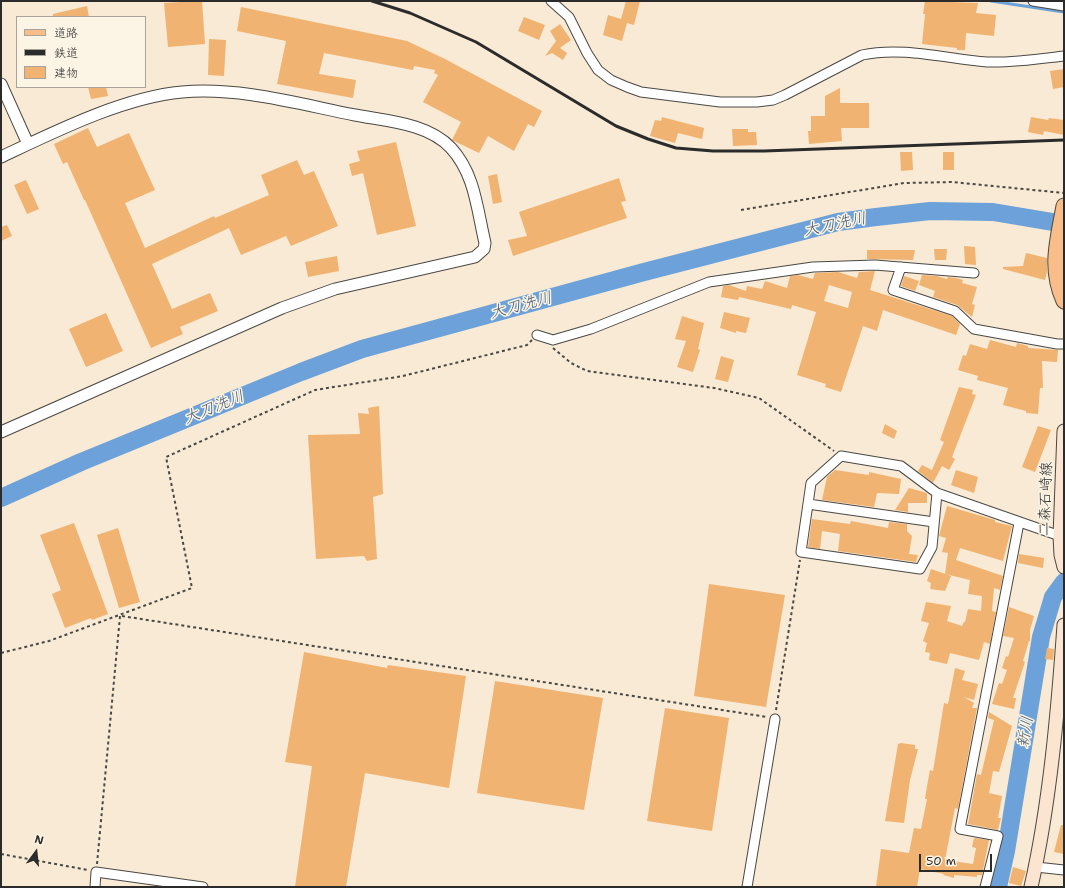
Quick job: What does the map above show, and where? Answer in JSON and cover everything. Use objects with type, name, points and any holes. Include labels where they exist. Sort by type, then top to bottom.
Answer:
[{"type":"main road","points":[[1064,206],[1056,252],[1055,271],[1057,283],[1064,301]]},
{"type":"main road","name":"二森石崎線","points":[[1062,561],[1060,536],[1064,431]]},
{"type":"main road","points":[[1031,887],[1043,828],[1061,666],[1064,625]]},
{"type":"street","points":[[551,1],[569,16],[587,53],[598,70],[611,80],[641,92],[720,102],[757,102],[773,100],[862,55],[876,52],[895,52],[1002,62],[1064,56]]},
{"type":"street","points":[[1033,1],[1064,6]]},
{"type":"street","points":[[1,84],[28,144]]},
{"type":"street","points":[[1,157],[116,107],[150,98],[182,92],[240,94],[416,127],[438,138],[450,147],[464,166],[471,180],[484,249],[475,257],[335,289],[282,308],[1,432]]},
{"type":"street","points":[[537,335],[553,340],[590,329],[709,282],[813,267],[875,264],[974,273]]},
{"type":"street","points":[[901,267],[893,290],[955,311],[974,329],[1056,344],[1064,344]]},
{"type":"street","points":[[937,493],[932,547],[920,569],[801,552],[811,483],[841,456],[901,466],[937,493],[1019,523],[1060,536]]},
{"type":"street","points":[[808,504],[934,522]]},
{"type":"street","points":[[985,887],[998,836],[960,829],[1019,523]]},
{"type":"street","points":[[747,887],[775,719]]},
{"type":"street","points":[[1036,867],[1064,870]]},
{"type":"street","points":[[95,887],[96,872],[203,887]]},
{"type":"path","points":[[741,210],[904,184],[952,182],[1064,193]]},
{"type":"path","points":[[1,653],[49,641],[120,616],[192,588],[166,457],[315,390],[410,374],[527,345],[537,335],[571,363],[587,371],[714,388],[759,398],[841,456]]},
{"type":"path","points":[[120,616],[775,719],[801,552]]},
{"type":"path","points":[[1,854],[96,872],[120,616]]},
{"type":"building","points":[[202,1],[205,44],[168,47],[164,3]]},
{"type":"building","points":[[626,1],[640,1],[634,25],[627,23],[622,41],[603,35],[608,15],[621,19]]},
{"type":"building","points":[[925,1],[978,3],[976,13],[996,15],[994,36],[966,33],[965,50],[922,44]]},
{"type":"building","points":[[87,6],[89,16],[53,16],[53,14]]},
{"type":"building","points":[[241,7],[407,41],[445,59],[542,111],[534,127],[528,124],[514,151],[488,136],[479,153],[452,140],[461,122],[423,102],[438,75],[434,73],[435,70],[414,66],[413,70],[324,53],[319,74],[356,80],[353,98],[277,84],[286,41],[237,31]]},
{"type":"building","points":[[524,17],[545,25],[539,40],[518,31]]},
{"type":"building","points":[[560,24],[571,40],[560,48],[567,53],[563,60],[552,53],[545,56],[556,41],[550,31]]},
{"type":"building","points":[[209,39],[226,40],[224,76],[208,75]]},
{"type":"building","points":[[1064,69],[1064,87],[1053,89],[1050,71]]},
{"type":"building","points":[[88,88],[106,88],[108,96],[91,99]]},
{"type":"building","points":[[840,88],[840,103],[869,103],[869,128],[841,128],[842,141],[809,144],[808,131],[811,131],[811,116],[825,116],[825,96]]},
{"type":"building","points":[[662,117],[704,128],[702,139],[678,133],[675,143],[650,136],[655,120],[661,121]]},
{"type":"building","points":[[1031,117],[1048,120],[1049,118],[1064,120],[1064,135],[1044,131],[1043,135],[1028,132]]},
{"type":"building","points":[[88,128],[97,147],[129,133],[155,190],[125,203],[145,248],[214,216],[215,218],[269,195],[261,175],[297,160],[304,175],[314,171],[338,226],[291,246],[286,236],[241,255],[229,228],[152,264],[172,309],[210,293],[218,311],[180,327],[183,334],[151,348],[67,162],[63,164],[54,144]]},
{"type":"building","points":[[732,129],[748,129],[748,132],[756,132],[757,145],[733,146]]},
{"type":"building","points":[[396,142],[416,226],[377,235],[363,173],[352,176],[349,164],[360,161],[357,151]]},
{"type":"building","points":[[900,152],[912,152],[913,170],[901,171]]},
{"type":"building","points":[[943,152],[954,152],[954,170],[943,170]]},
{"type":"building","points":[[497,174],[502,202],[493,204],[488,176]]},
{"type":"building","points":[[619,178],[626,201],[621,202],[627,218],[513,256],[508,240],[527,236],[519,212]]},
{"type":"building","points":[[26,180],[39,209],[27,214],[14,185]]},
{"type":"building","points":[[7,225],[12,236],[1,241],[1,227]]},
{"type":"building","points":[[964,246],[975,247],[976,265],[965,264]]},
{"type":"building","points":[[934,249],[947,249],[946,260],[935,260]]},
{"type":"building","points":[[867,250],[915,250],[913,260],[867,259]]},
{"type":"building","points":[[1026,253],[1047,258],[1047,272],[1045,280],[1003,269],[1003,267],[1023,266]]},
{"type":"building","points":[[337,256],[339,271],[308,277],[305,262]]},
{"type":"building","points":[[875,271],[870,290],[952,316],[960,324],[956,335],[883,310],[877,331],[863,326],[841,392],[825,387],[826,384],[797,375],[816,312],[792,305],[791,309],[739,297],[738,300],[721,297],[723,286],[729,285],[746,291],[747,286],[762,289],[765,281],[787,288],[790,276],[798,275],[813,279],[815,273],[838,272],[857,278],[859,272]],"holes":[[[829,285],[852,292],[848,308],[824,301]]]},
{"type":"building","points":[[922,275],[937,276],[947,279],[948,277],[956,278],[963,280],[962,283],[977,287],[972,304],[975,305],[972,317],[957,305],[933,297],[935,291],[919,285]]},
{"type":"building","points":[[904,276],[919,281],[915,291],[901,286]]},
{"type":"building","points":[[724,312],[750,318],[746,333],[736,331],[736,333],[720,328]]},
{"type":"building","points":[[106,313],[123,351],[86,367],[69,329]]},
{"type":"building","points":[[682,316],[704,323],[698,349],[700,350],[693,372],[677,367],[686,341],[675,339]]},
{"type":"building","points":[[990,340],[1016,347],[1017,343],[1028,346],[1028,348],[1058,350],[1057,362],[1042,361],[1043,388],[1040,388],[1038,414],[1026,413],[1026,411],[1003,405],[1008,388],[977,380],[978,376],[958,370],[963,355],[966,356],[970,344],[987,349]]},
{"type":"building","points":[[721,356],[734,360],[728,382],[715,379]]},
{"type":"building","points":[[959,387],[973,390],[972,394],[976,395],[952,457],[955,459],[949,470],[942,466],[933,483],[918,471],[922,465],[932,470],[944,442],[940,440]]},
{"type":"building","points":[[379,406],[383,494],[373,497],[377,559],[367,561],[364,556],[316,559],[308,435],[360,434],[358,413],[369,414],[368,408]]},
{"type":"building","points":[[885,424],[897,431],[894,439],[882,433]]},
{"type":"building","points":[[1038,426],[1051,430],[1035,472],[1022,467]]},
{"type":"building","points":[[835,470],[869,475],[869,472],[901,479],[899,494],[877,493],[874,507],[822,500],[827,477]]},
{"type":"building","points":[[956,470],[978,477],[974,493],[951,485]]},
{"type":"building","points":[[909,488],[927,493],[927,503],[908,503],[908,512],[895,510]]},
{"type":"building","points":[[947,506],[1012,526],[1003,561],[960,548],[956,560],[1003,576],[1000,590],[994,588],[992,611],[996,612],[990,644],[984,642],[979,660],[950,653],[947,664],[929,660],[930,653],[925,652],[927,643],[923,641],[929,623],[921,621],[926,602],[951,606],[947,621],[962,626],[965,622],[968,609],[981,611],[982,596],[968,594],[970,580],[945,574],[948,553],[942,552],[946,538],[939,536]]},
{"type":"building","points":[[812,519],[850,524],[851,521],[888,528],[889,522],[907,524],[907,531],[912,536],[909,554],[918,555],[916,562],[838,551],[840,534],[822,531],[820,549],[808,547]]},
{"type":"building","points":[[74,523],[108,614],[92,620],[91,618],[65,628],[52,594],[61,590],[40,535]]},
{"type":"building","points":[[118,528],[140,602],[119,608],[97,535]]},
{"type":"building","points":[[1019,554],[1044,558],[1043,568],[1018,563]]},
{"type":"building","points":[[931,569],[951,576],[945,591],[930,589],[931,583],[927,581]]},
{"type":"building","points":[[709,584],[785,595],[766,707],[694,696]]},
{"type":"building","points":[[1009,607],[1034,616],[1030,630],[1030,641],[1023,661],[1025,662],[1013,698],[1016,698],[1014,709],[992,704],[999,683],[1002,684],[1007,670],[1002,668],[1006,656],[1008,657],[1014,638],[1003,636]]},
{"type":"building","points":[[1047,648],[1054,649],[1053,660],[1045,659]]},
{"type":"building","points":[[304,652],[387,668],[388,665],[466,676],[449,788],[365,773],[346,887],[295,887],[312,766],[285,762]]},
{"type":"building","points":[[955,668],[965,671],[962,680],[978,684],[974,700],[964,697],[974,703],[972,708],[977,708],[958,809],[955,808],[945,860],[973,864],[976,848],[972,847],[974,838],[989,840],[982,875],[977,875],[977,877],[954,875],[954,878],[943,875],[944,874],[920,869],[917,887],[876,887],[881,849],[909,853],[914,828],[921,829],[927,799],[925,799],[927,786],[930,770],[933,771],[944,703],[948,704]]},
{"type":"building","points":[[495,681],[603,698],[584,810],[477,793]]},
{"type":"building","points":[[665,708],[729,718],[712,831],[647,821]]},
{"type":"building","points":[[989,712],[1012,726],[999,772],[993,771],[989,793],[1002,796],[998,818],[1001,818],[998,830],[968,824],[977,774],[981,775],[994,720],[988,718]]},
{"type":"building","points":[[898,744],[915,745],[915,749],[918,749],[910,780],[904,823],[885,821]]},
{"type":"building","points":[[1061,825],[1064,825],[1064,854],[1054,852]]},
{"type":"building","points":[[1013,867],[1026,871],[1021,886],[1009,883]]},
{"type":"waterway","points":[[991,1],[1064,12]]},
{"type":"waterway","name":"大刀洗川","points":[[1,498],[81,462],[301,372],[362,349],[644,272],[838,222],[876,217],[930,211],[993,212],[1064,224]]},
{"type":"waterway","name":"新川","points":[[998,887],[1006,851],[1041,637],[1053,597],[1064,582]]},
{"type":"railway","points":[[372,1],[410,13],[476,42],[616,126],[676,148],[713,151],[764,151],[1064,140]]}]
